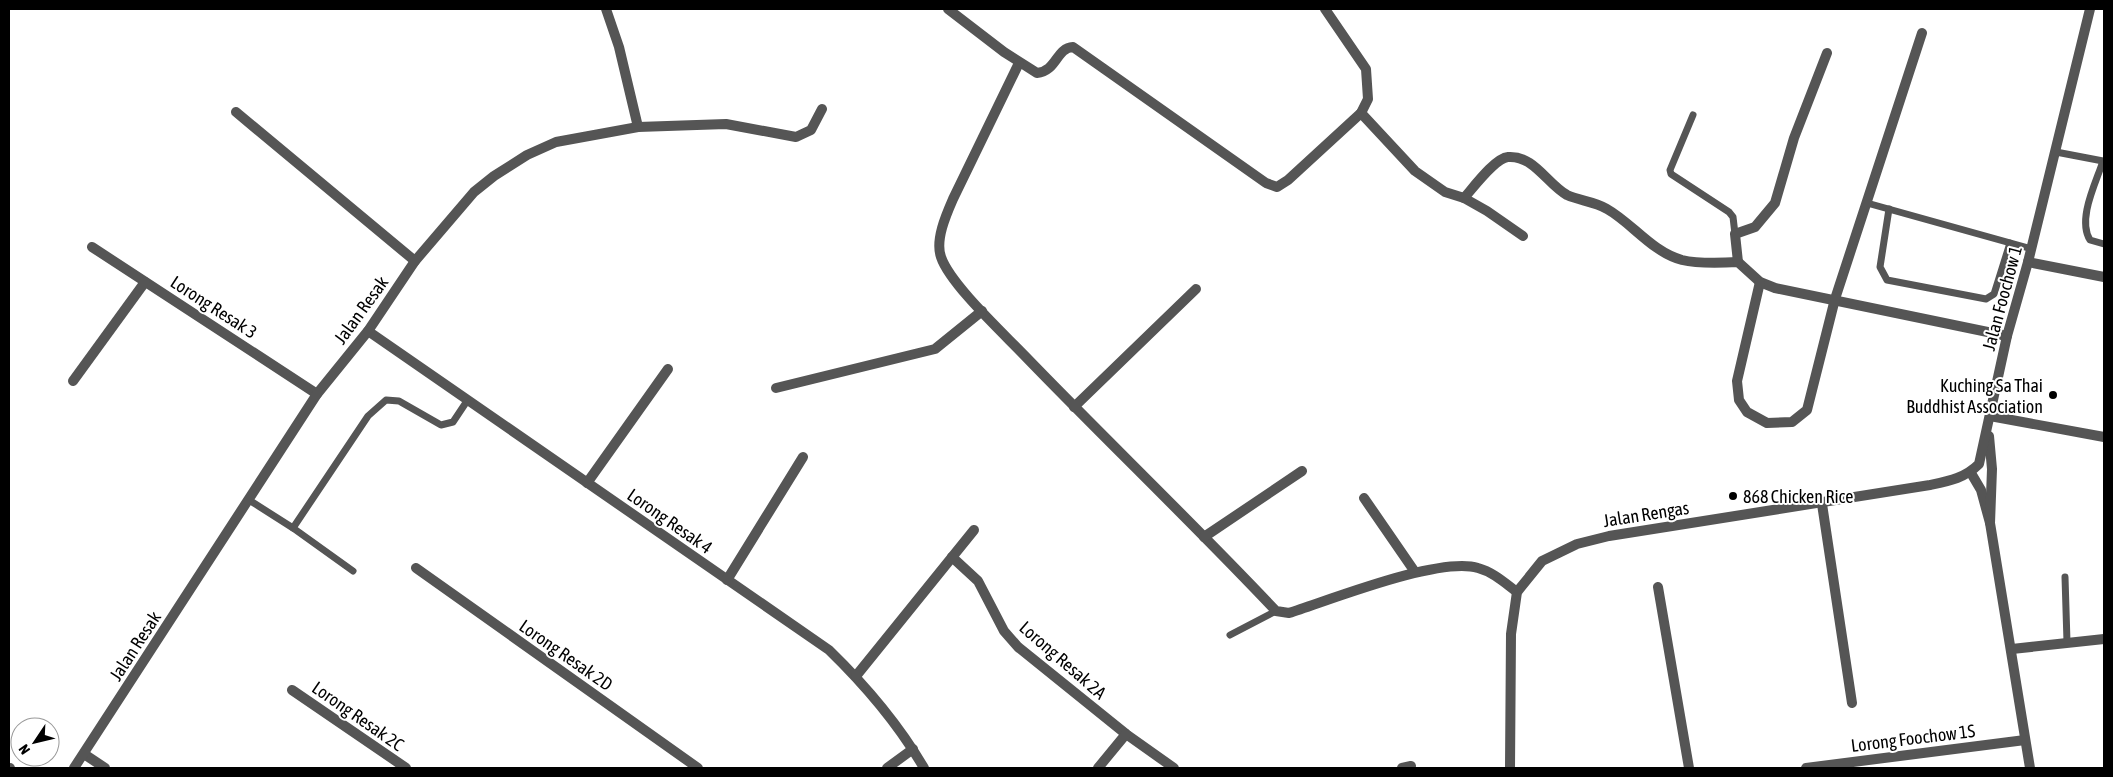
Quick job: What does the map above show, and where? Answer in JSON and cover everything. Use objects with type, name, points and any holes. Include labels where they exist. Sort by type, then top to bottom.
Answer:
[{"type":"street","points":[[606,9],[619,46],[638,127]]},
{"type":"street","points":[[948,9],[1031,70],[1043,72],[1052,66],[1062,51],[1067,48],[1073,48],[1194,135],[1266,183],[1277,187],[1288,180],[1361,113],[1368,99],[1366,69],[1324,9]]},
{"type":"street","name":"Jalan Foochow 1","points":[[1971,473],[1980,464],[2007,336],[2032,248],[2090,9]]},
{"type":"street","points":[[1760,282],[1736,381],[1739,400],[1747,412],[1767,422],[1792,422],[1807,410],[1836,299],[1922,33]]},
{"type":"street","points":[[1827,53],[1794,138],[1775,203],[1755,227],[1735,234],[1738,262],[1760,282],[1775,288],[1836,299],[2007,336]]},
{"type":"street","points":[[1019,62],[950,206],[940,242],[940,256],[946,270],[982,311],[1074,407],[1276,611],[1289,613],[1415,572],[1465,565],[1492,574],[1517,592],[1511,634],[1510,768]]},
{"type":"street","name":"Jalan Resak","points":[[74,768],[318,394],[368,331],[415,261],[474,192],[494,176],[527,155],[556,142],[638,127],[726,124],[796,137],[811,130],[822,109]]},
{"type":"street","points":[[236,112],[415,261]]},
{"type":"street","points":[[1361,113],[1415,171],[1445,192],[1464,198],[1523,236]]},
{"type":"street","points":[[1464,198],[1494,165],[1506,157],[1520,159],[1532,165],[1568,195],[1608,209],[1661,250],[1681,260],[1713,263],[1738,262]]},
{"type":"street","name":"Lorong Resak 3","points":[[92,247],[318,394]]},
{"type":"street","points":[[2028,262],[2104,277]]},
{"type":"street","points":[[73,381],[145,282]]},
{"type":"street","points":[[1074,407],[1196,289]]},
{"type":"street","points":[[776,388],[935,349],[982,311]]},
{"type":"street","name":"Lorong Resak 4","points":[[368,331],[467,402],[829,650],[856,676],[914,749],[924,768]]},
{"type":"street","points":[[587,483],[668,369]]},
{"type":"street","points":[[1990,416],[2104,437]]},
{"type":"street","points":[[1988,430],[1992,469],[1990,523]]},
{"type":"street","points":[[727,580],[803,457]]},
{"type":"street","points":[[1204,538],[1302,471]]},
{"type":"street","points":[[1971,473],[1982,490],[1990,523],[2030,768]]},
{"type":"street","name":"Jalan Rengas","points":[[1517,592],[1542,561],[1578,544],[1609,536],[1822,504],[1930,485],[1958,479],[1971,473]]},
{"type":"street","points":[[1364,498],[1415,572]]},
{"type":"street","points":[[1822,504],[1852,703]]},
{"type":"street","points":[[856,676],[974,530]]},
{"type":"street","name":"Lorong Resak 2A","points":[[952,557],[978,581],[1004,631],[1018,647],[1126,734],[1174,768]]},
{"type":"street","name":"Lorong Resak 2D","points":[[416,568],[698,768]]},
{"type":"street","points":[[1658,587],[1689,768]]},
{"type":"street","points":[[2012,649],[2104,639]]},
{"type":"street","name":"Lorong Resak 2C","points":[[292,690],[406,768]]},
{"type":"street","points":[[1098,768],[1126,734]]},
{"type":"street","name":"Lorong Foochow 1S","points":[[1806,768],[1865,765],[2025,740]]},
{"type":"street","points":[[887,768],[914,749]]},
{"type":"street","points":[[84,754],[105,768]]},
{"type":"lane","points":[[1693,115],[1670,170],[1671,174],[1729,212],[1733,217],[1735,234]]},
{"type":"lane","points":[[2056,152],[2104,161],[2087,212],[2085,232],[2090,240],[2104,244]]},
{"type":"lane","points":[[1867,203],[2032,248]]},
{"type":"lane","points":[[1889,209],[1880,267],[1887,280],[1986,299],[1994,294],[2010,243]]},
{"type":"lane","points":[[292,528],[368,416],[386,400],[400,401],[441,425],[453,422],[467,402]]},
{"type":"lane","points":[[249,500],[353,571]]},
{"type":"lane","points":[[2065,577],[2067,642]]},
{"type":"lane","points":[[1230,635],[1276,611]]},
{"type":"place","name":"Kuching Sa Thai Buddhist Association","points":[[2053,395]]},
{"type":"place","name":"868 Chicken Rice","points":[[1733,496]]}]
